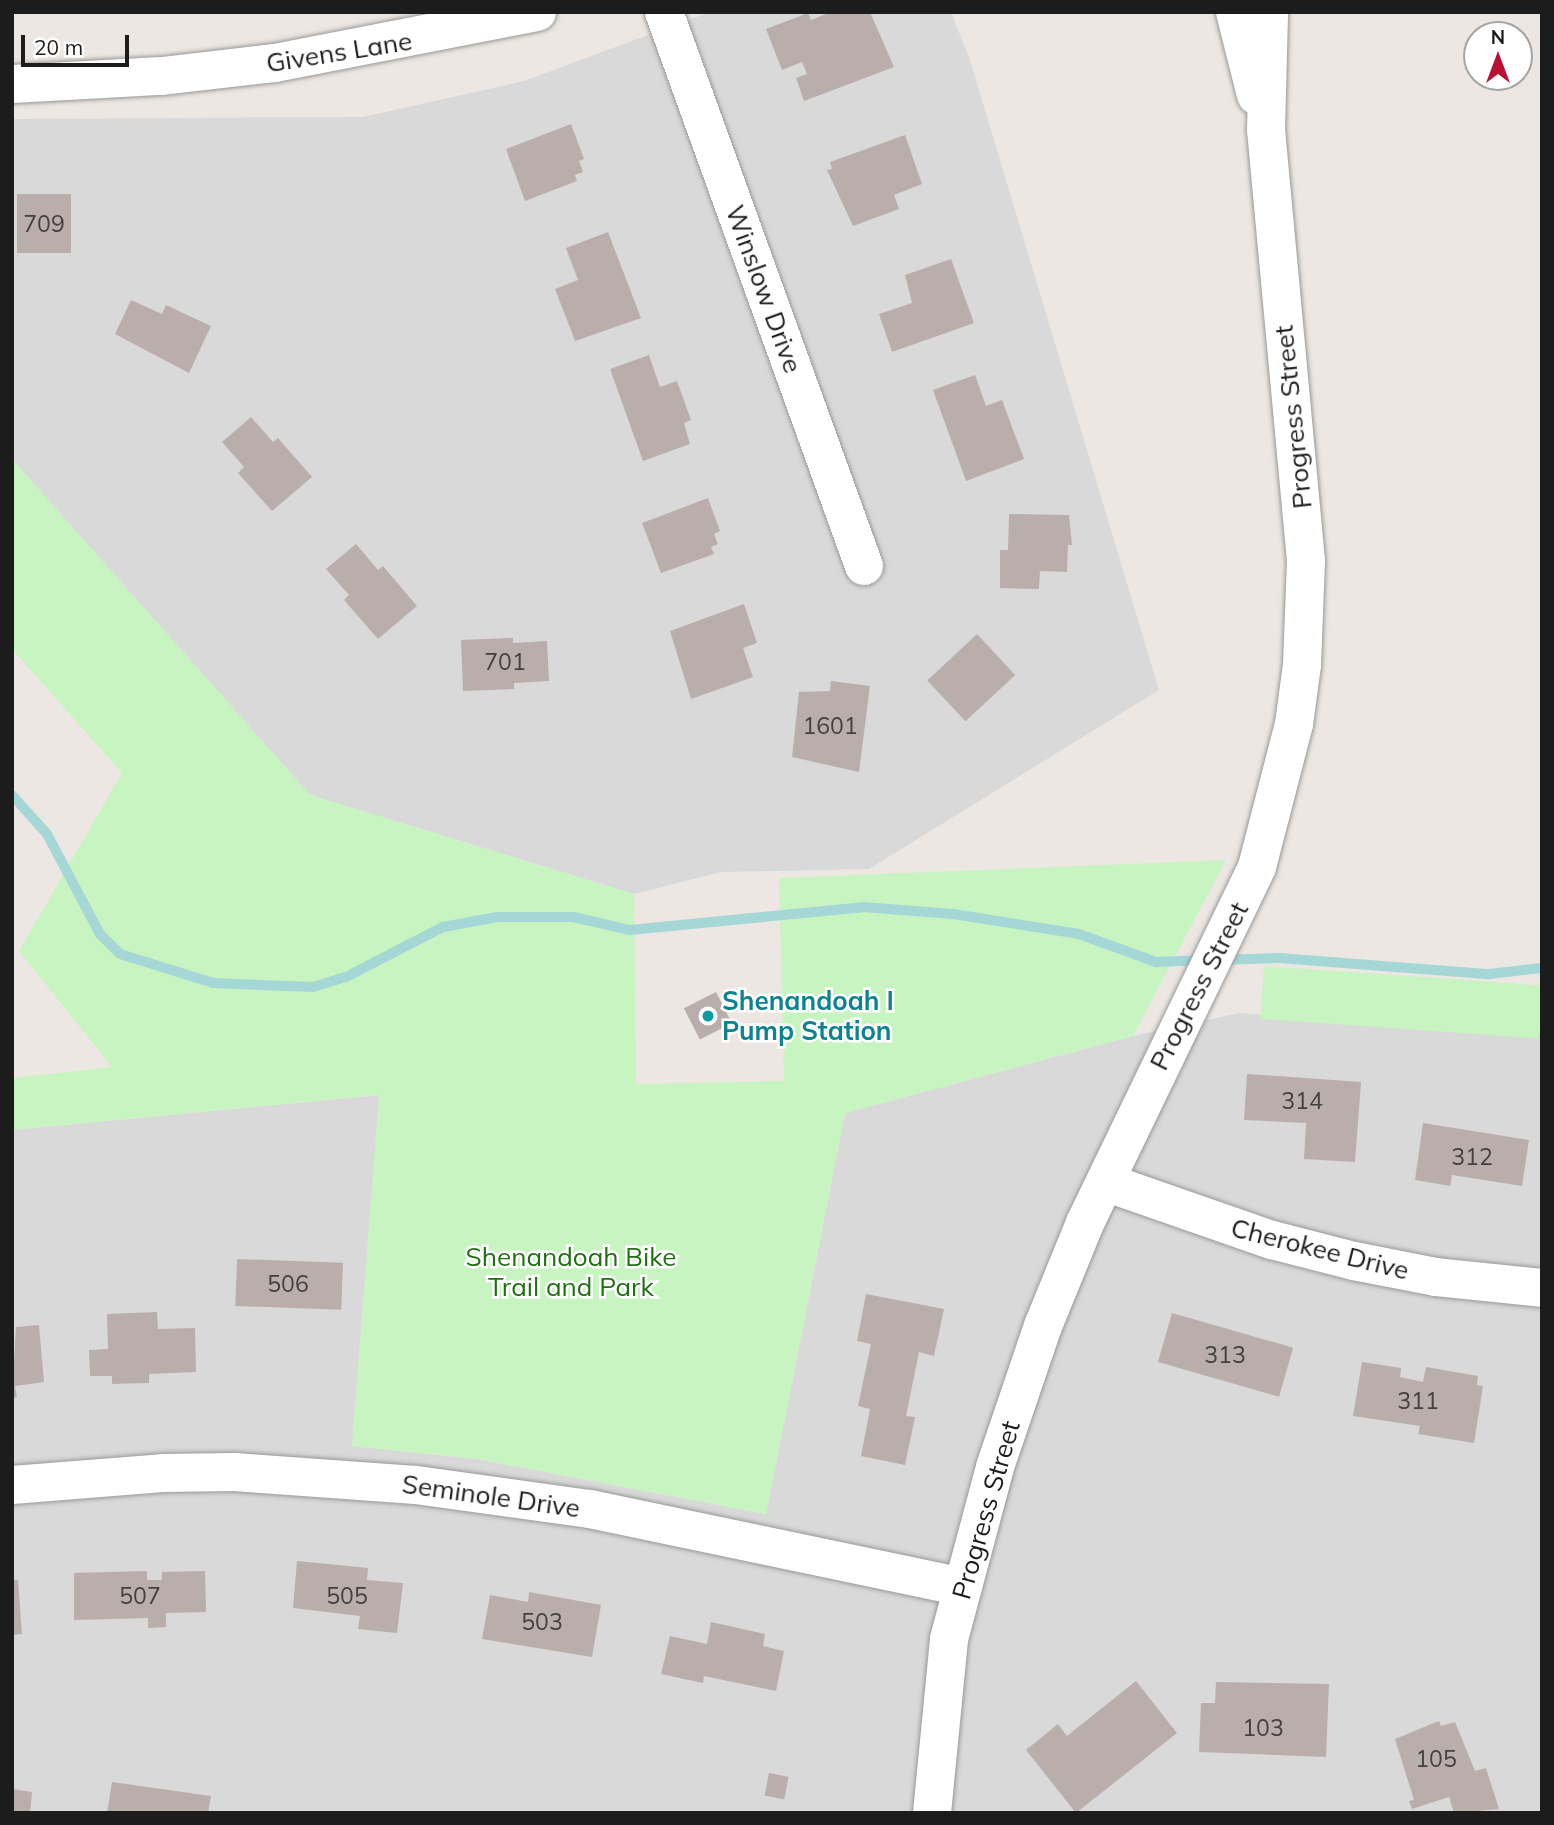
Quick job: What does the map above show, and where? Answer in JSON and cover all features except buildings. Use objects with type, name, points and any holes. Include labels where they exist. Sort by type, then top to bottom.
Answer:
[{"type":"street","name":"Givens Lane","points":[[12,84],[162,76],[275,63],[537,12]]},
{"type":"street","name":"Winslow Drive","points":[[664,12],[864,566]]},
{"type":"street","name":"Progress Street","points":[[1235,12],[1266,130]]},
{"type":"street","name":"Progress Street","points":[[932,1813],[949,1639],[995,1467],[1043,1326],[1105,1182],[1240,906],[1264,845],[1294,724],[1302,665],[1305,587],[1302,495],[1266,130],[1269,12]]},
{"type":"street","name":"Cherokee Drive","points":[[1105,1182],[1212,1221],[1342,1258],[1436,1277],[1542,1288]]},
{"type":"street","name":"Seminole Drive","points":[[12,1485],[222,1472],[402,1483],[590,1510],[963,1587]]},
{"type":"shaded area","points":[[710,12],[951,12],[970,60],[1159,690],[869,869],[721,872],[634,894],[310,795],[12,460],[12,119],[363,117],[524,81]]},
{"type":"shaded area","points":[[1239,1013],[1542,1034],[1542,1813],[12,1813],[12,1130],[380,1095],[352,1446],[477,1459],[766,1514],[845,1113],[1133,1036]]},
{"type":"green space","name":"Shenandoah Bike Trail and Park","points":[[12,459],[310,795],[634,894],[636,1084],[784,1081],[779,878],[1226,860],[1133,1036],[845,1113],[766,1514],[477,1459],[352,1446],[379,1095],[12,1130],[12,1078],[112,1067],[19,951],[122,773],[12,649]]},
{"type":"green space","points":[[1264,966],[1542,985],[1539,1038],[1260,1019]]},
{"type":"waterway","points":[[12,795],[47,834],[100,934],[120,954],[213,983],[313,987],[346,977],[443,927],[497,917],[573,917],[630,930],[863,907],[953,914],[1079,934],[1156,962],[1204,960]]},
{"type":"waterway","points":[[1220,960],[1279,958],[1489,974],[1542,968]]},
{"type":"place","name":"Shenandoah I Pump Station","points":[[708,1016]]}]
